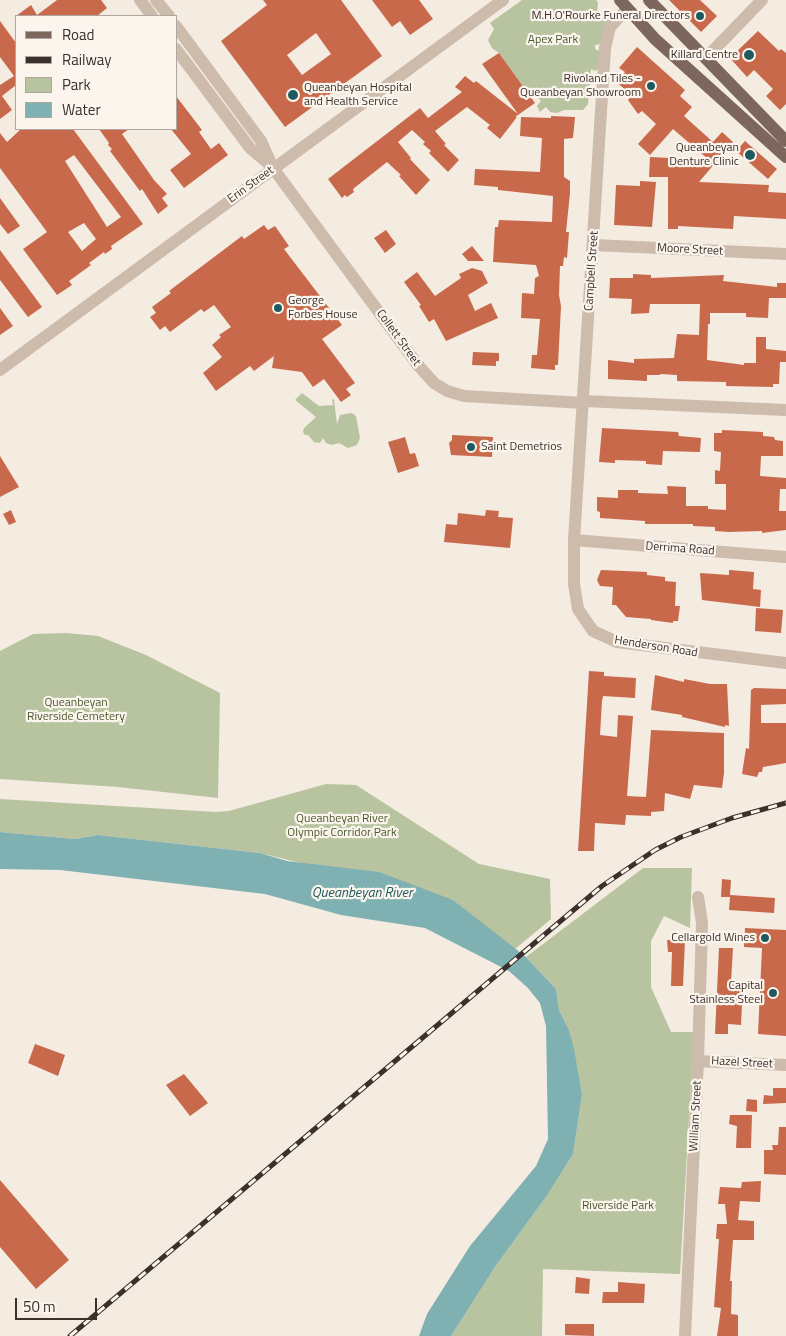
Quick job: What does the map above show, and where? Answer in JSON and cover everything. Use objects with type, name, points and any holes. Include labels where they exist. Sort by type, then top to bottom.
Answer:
[{"type":"main road","points":[[649,0],[786,141]]},
{"type":"main road","points":[[623,5],[655,39],[786,157]]},
{"type":"main road","points":[[692,72],[706,58]]},
{"type":"street","points":[[140,0],[151,15]]},
{"type":"street","points":[[156,0],[168,15]]},
{"type":"street","name":"Erin Street","points":[[0,370],[502,0]]},
{"type":"street","points":[[706,58],[762,0]]},
{"type":"street","name":"Campbell Street","points":[[574,540],[606,42],[613,22],[623,5]]},
{"type":"street","name":"Collett Street","points":[[178,29],[261,141],[274,168],[417,364],[434,383],[447,391],[464,396],[786,410]]},
{"type":"street","name":"Collett Street","points":[[178,52],[250,148],[274,168]]},
{"type":"street","name":"Moore Street","points":[[594,246],[786,254]]},
{"type":"street","name":"Derrima Road","points":[[574,540],[786,557]]},
{"type":"street","name":"Henderson Road","points":[[574,540],[574,584],[578,609],[593,631],[604,638],[633,645],[786,663]]},
{"type":"street","name":"William Street","points":[[685,1336],[698,1061],[702,923],[698,897]]},
{"type":"street","name":"Hazel Street","points":[[698,1061],[786,1065]]},
{"type":"green space","name":"Apex Park","points":[[522,0],[596,0],[598,2],[597,15],[607,19],[613,27],[600,44],[595,45],[595,49],[599,51],[601,67],[595,71],[591,69],[588,104],[583,110],[564,110],[557,113],[550,112],[546,107],[540,112],[537,106],[541,101],[530,88],[527,92],[499,53],[492,48],[488,40],[494,29],[490,23]]},
{"type":"green space","points":[[302,393],[319,406],[333,405],[332,399],[334,400],[337,424],[340,415],[352,413],[356,416],[360,438],[357,445],[348,448],[339,443],[332,445],[326,443],[323,438],[320,443],[314,442],[308,435],[305,435],[303,432],[304,428],[316,417],[295,400]]},
{"type":"green space","name":"Queanbeyan Riverside Cemetery","points":[[66,633],[98,636],[146,655],[220,693],[218,798],[118,787],[0,779],[0,651],[33,634]]},
{"type":"green space","name":"Queanbeyan River Olympic Corridor Park","points":[[326,784],[356,785],[479,864],[550,879],[551,919],[514,950],[453,900],[260,853],[98,835],[75,839],[0,832],[0,799],[216,812],[229,811]]},
{"type":"green space","name":"Riverside Park","points":[[643,868],[692,868],[690,928],[664,916],[651,941],[651,987],[671,1032],[694,1032],[680,1274],[543,1269],[542,1336],[451,1336],[495,1267],[548,1194],[573,1154],[582,1095],[569,1030],[559,1010],[556,989],[526,957]]},
{"type":"water","name":"Queanbeyan River","points":[[0,832],[75,839],[98,835],[260,853],[287,861],[379,872],[453,900],[526,957],[556,989],[559,1010],[569,1030],[574,1049],[582,1095],[573,1154],[548,1194],[495,1267],[451,1336],[419,1336],[427,1314],[470,1246],[536,1166],[548,1139],[546,1026],[540,1003],[528,988],[509,971],[425,928],[341,915],[265,894],[60,870],[0,869]]},
{"type":"building","points":[[57,0],[101,0],[107,8],[98,15],[37,15]]},
{"type":"building","name":"Queanbeyan Hospital and Health Service","points":[[263,0],[341,0],[382,56],[285,127],[221,41],[267,5]],"holes":[[[316,33],[331,54],[302,75],[287,55]]]},
{"type":"building","points":[[372,0],[419,0],[433,19],[410,35],[400,21],[392,27]]},
{"type":"building","name":"M.H.O'Rourke Funeral Directors","points":[[669,0],[700,0],[717,16],[701,32]]},
{"type":"building","points":[[31,5],[37,15],[17,15]]},
{"type":"building","points":[[0,21],[15,42],[15,86],[2,96],[12,110],[0,119],[0,85],[14,76],[0,57]]},
{"type":"building","points":[[758,31],[779,51],[781,49],[786,53],[786,104],[780,110],[766,96],[773,89],[754,70],[747,77],[730,58]]},
{"type":"building","points":[[637,47],[685,90],[680,96],[692,107],[684,116],[713,142],[722,132],[733,142],[699,182],[769,185],[768,192],[786,193],[786,219],[734,216],[733,229],[678,226],[678,229],[668,229],[668,177],[649,177],[650,157],[709,160],[673,129],[650,155],[638,144],[656,124],[642,111],[638,114],[628,100],[632,95],[616,82],[625,72],[619,68]]},
{"type":"building","points":[[499,53],[535,103],[515,117],[517,117],[500,139],[487,128],[490,125],[467,107],[435,131],[446,144],[444,145],[459,160],[448,172],[429,153],[431,151],[423,144],[425,142],[412,130],[398,142],[410,159],[430,180],[416,195],[399,176],[401,175],[387,162],[353,189],[354,192],[342,198],[328,179],[420,108],[428,118],[462,92],[455,87],[465,76],[474,83],[476,81],[518,114],[482,64]]},
{"type":"building","points":[[178,99],[202,130],[199,132],[211,149],[219,143],[228,155],[184,188],[170,170],[191,154],[172,130],[178,130]]},
{"type":"building","points":[[551,116],[575,117],[573,138],[564,139],[564,177],[570,181],[566,232],[569,232],[567,258],[564,257],[563,266],[560,266],[559,295],[561,306],[558,365],[555,365],[555,370],[531,368],[532,355],[537,355],[540,319],[521,318],[522,293],[534,294],[535,278],[539,276],[536,265],[493,262],[495,227],[498,227],[499,220],[552,222],[553,196],[498,190],[498,187],[474,185],[475,169],[540,172],[542,138],[520,136],[521,117],[551,118]]},
{"type":"building","points":[[20,130],[74,130],[143,224],[111,246],[112,249],[105,254],[104,252],[89,263],[91,265],[69,281],[72,285],[57,295],[23,249],[47,232],[0,168],[0,133],[7,142]],"holes":[[[74,155],[121,217],[107,227],[65,161]],[[84,223],[96,239],[82,251],[68,232]]]},
{"type":"building","points":[[100,130],[128,130],[122,134],[154,180],[167,194],[162,198],[168,206],[158,214],[142,189],[140,191],[110,151],[112,149],[108,145],[109,143]]},
{"type":"building","points":[[745,141],[777,169],[768,179],[736,151]]},
{"type":"building","points":[[640,181],[656,182],[652,227],[614,225],[616,185],[640,186]]},
{"type":"building","points":[[0,198],[20,226],[8,234],[0,224]]},
{"type":"building","name":"George Forbes House","points":[[264,225],[268,230],[275,226],[289,246],[284,249],[342,325],[322,339],[355,383],[346,389],[351,395],[341,402],[324,379],[313,387],[302,372],[272,368],[274,356],[254,371],[250,366],[216,391],[203,373],[222,357],[212,345],[221,337],[219,335],[231,327],[214,305],[204,312],[201,309],[170,332],[165,326],[160,330],[150,317],[156,313],[152,307],[171,293],[169,291],[242,236],[244,239]]},
{"type":"building","points":[[386,230],[396,244],[385,253],[374,238]]},
{"type":"building","points":[[472,246],[484,261],[468,261],[462,254]]},
{"type":"building","points":[[0,250],[42,307],[28,317],[0,280]]},
{"type":"building","points":[[472,268],[482,271],[488,283],[468,295],[475,311],[491,303],[498,318],[446,341],[434,319],[429,322],[419,306],[421,305],[404,282],[417,272],[435,296],[461,278],[459,274]]},
{"type":"building","points":[[633,274],[651,275],[651,278],[724,275],[723,281],[777,287],[777,283],[786,283],[786,298],[769,298],[768,318],[746,317],[746,313],[710,313],[710,324],[708,324],[707,360],[744,365],[744,363],[756,363],[756,337],[766,337],[766,349],[786,351],[786,362],[780,362],[779,384],[773,384],[773,387],[726,386],[726,382],[677,381],[677,375],[660,374],[647,375],[647,381],[608,379],[608,360],[634,363],[634,359],[674,358],[677,334],[699,335],[700,304],[650,304],[649,313],[631,314],[632,299],[609,298],[610,278],[633,278]]},
{"type":"building","points":[[0,308],[13,326],[0,335]]},
{"type":"building","points":[[473,352],[499,353],[499,361],[496,361],[496,366],[472,365]]},
{"type":"building","points":[[602,428],[678,432],[679,436],[701,438],[700,452],[663,451],[662,465],[646,464],[646,461],[615,460],[615,463],[599,462]]},
{"type":"building","points":[[722,430],[763,432],[763,436],[774,437],[775,440],[783,441],[783,456],[761,456],[760,476],[786,478],[786,489],[780,489],[779,511],[786,511],[786,530],[762,533],[762,531],[729,532],[715,531],[715,527],[693,526],[693,524],[645,524],[645,521],[600,518],[600,512],[597,511],[597,497],[618,498],[618,490],[638,490],[638,493],[668,494],[667,486],[686,487],[686,506],[708,506],[708,509],[726,510],[726,484],[715,484],[715,470],[720,471],[721,452],[714,451],[714,433],[722,433]]},
{"type":"building","name":"Saint Demetrios","points":[[452,435],[493,437],[492,457],[451,455],[449,443],[452,440]]},
{"type":"building","points":[[405,437],[410,454],[415,453],[419,466],[398,473],[388,442]]},
{"type":"building","points":[[0,456],[19,487],[0,497]]},
{"type":"building","points":[[11,510],[16,522],[9,525],[3,514]]},
{"type":"building","points":[[486,510],[499,511],[498,517],[513,518],[510,548],[444,542],[446,524],[457,525],[458,513],[485,516]]},
{"type":"building","points":[[601,570],[647,572],[647,575],[665,577],[665,581],[676,582],[675,606],[680,606],[678,621],[673,621],[673,623],[626,617],[616,605],[612,605],[613,587],[600,586],[597,580]]},
{"type":"building","points":[[729,570],[754,572],[753,589],[761,590],[760,607],[702,600],[700,573],[729,575]]},
{"type":"building","points":[[756,608],[783,610],[781,633],[755,631]]},
{"type":"building","points":[[589,671],[604,672],[604,676],[636,678],[635,698],[603,696],[602,701],[600,735],[617,737],[618,715],[633,716],[627,796],[646,797],[651,730],[724,733],[724,773],[722,788],[694,785],[690,799],[665,793],[664,811],[651,812],[651,816],[626,815],[625,825],[595,823],[594,851],[578,851]]},
{"type":"building","points":[[655,675],[684,682],[684,679],[710,684],[727,684],[729,726],[725,725],[725,727],[682,717],[682,715],[651,710]]},
{"type":"building","points":[[754,688],[786,689],[786,704],[761,705],[761,723],[786,723],[786,763],[763,767],[762,772],[759,772],[757,777],[742,774],[746,748],[749,749],[751,690]]},
{"type":"building","points":[[722,879],[731,880],[730,895],[775,898],[774,913],[729,910],[730,897],[721,897]]},
{"type":"building","name":"Capital Stainless Steel","points":[[745,928],[786,930],[786,1036],[758,1034],[762,948],[744,947]]},
{"type":"building","points":[[667,940],[685,940],[683,986],[671,986],[672,952],[668,952]]},
{"type":"building","points":[[719,948],[733,948],[731,982],[743,983],[741,1025],[728,1024],[728,1034],[715,1034]]},
{"type":"building","points":[[35,1044],[65,1055],[58,1076],[28,1063]]},
{"type":"building","points":[[184,1074],[208,1103],[190,1116],[166,1085]]},
{"type":"building","points":[[773,1088],[786,1088],[786,1103],[763,1104],[764,1095],[773,1096]]},
{"type":"building","points":[[747,1099],[757,1100],[757,1112],[746,1111]]},
{"type":"building","points":[[730,1115],[752,1115],[751,1148],[736,1148],[737,1126],[729,1124]]},
{"type":"building","points":[[779,1127],[786,1127],[786,1175],[764,1174],[764,1150],[773,1150],[772,1145],[778,1145]]},
{"type":"building","points":[[0,1180],[69,1260],[36,1289],[0,1247]]},
{"type":"building","points":[[761,1181],[760,1202],[740,1201],[738,1220],[754,1221],[754,1240],[733,1240],[730,1281],[732,1281],[731,1314],[738,1315],[738,1336],[717,1336],[721,1308],[714,1307],[719,1239],[716,1239],[717,1224],[727,1224],[725,1204],[718,1204],[720,1187],[741,1188],[742,1182]]},
{"type":"building","points":[[576,1277],[590,1279],[589,1294],[575,1293]]},
{"type":"building","points":[[618,1282],[645,1284],[644,1303],[602,1303],[603,1292],[618,1292]]},
{"type":"building","points":[[565,1324],[594,1324],[594,1336],[565,1335]]},
{"type":"railway","points":[[70,1336],[602,886],[655,850],[681,837],[732,818],[786,803]]},
{"type":"place","name":"M.H.O'Rourke Funeral Directors","points":[[700,16]]},
{"type":"place","name":"Killard Centre","points":[[749,55]]},
{"type":"place","name":"Rivoland Tiles - Queanbeyan Showroom","points":[[651,86]]},
{"type":"place","name":"Queanbeyan Hospital and Health Service","points":[[293,95]]},
{"type":"place","name":"Queanbeyan Denture Clinic","points":[[750,155]]},
{"type":"place","name":"George Forbes House","points":[[278,308]]},
{"type":"place","name":"Saint Demetrios","points":[[471,447]]},
{"type":"place","name":"Cellargold Wines","points":[[765,938]]},
{"type":"place","name":"Capital Stainless Steel","points":[[773,993]]}]
